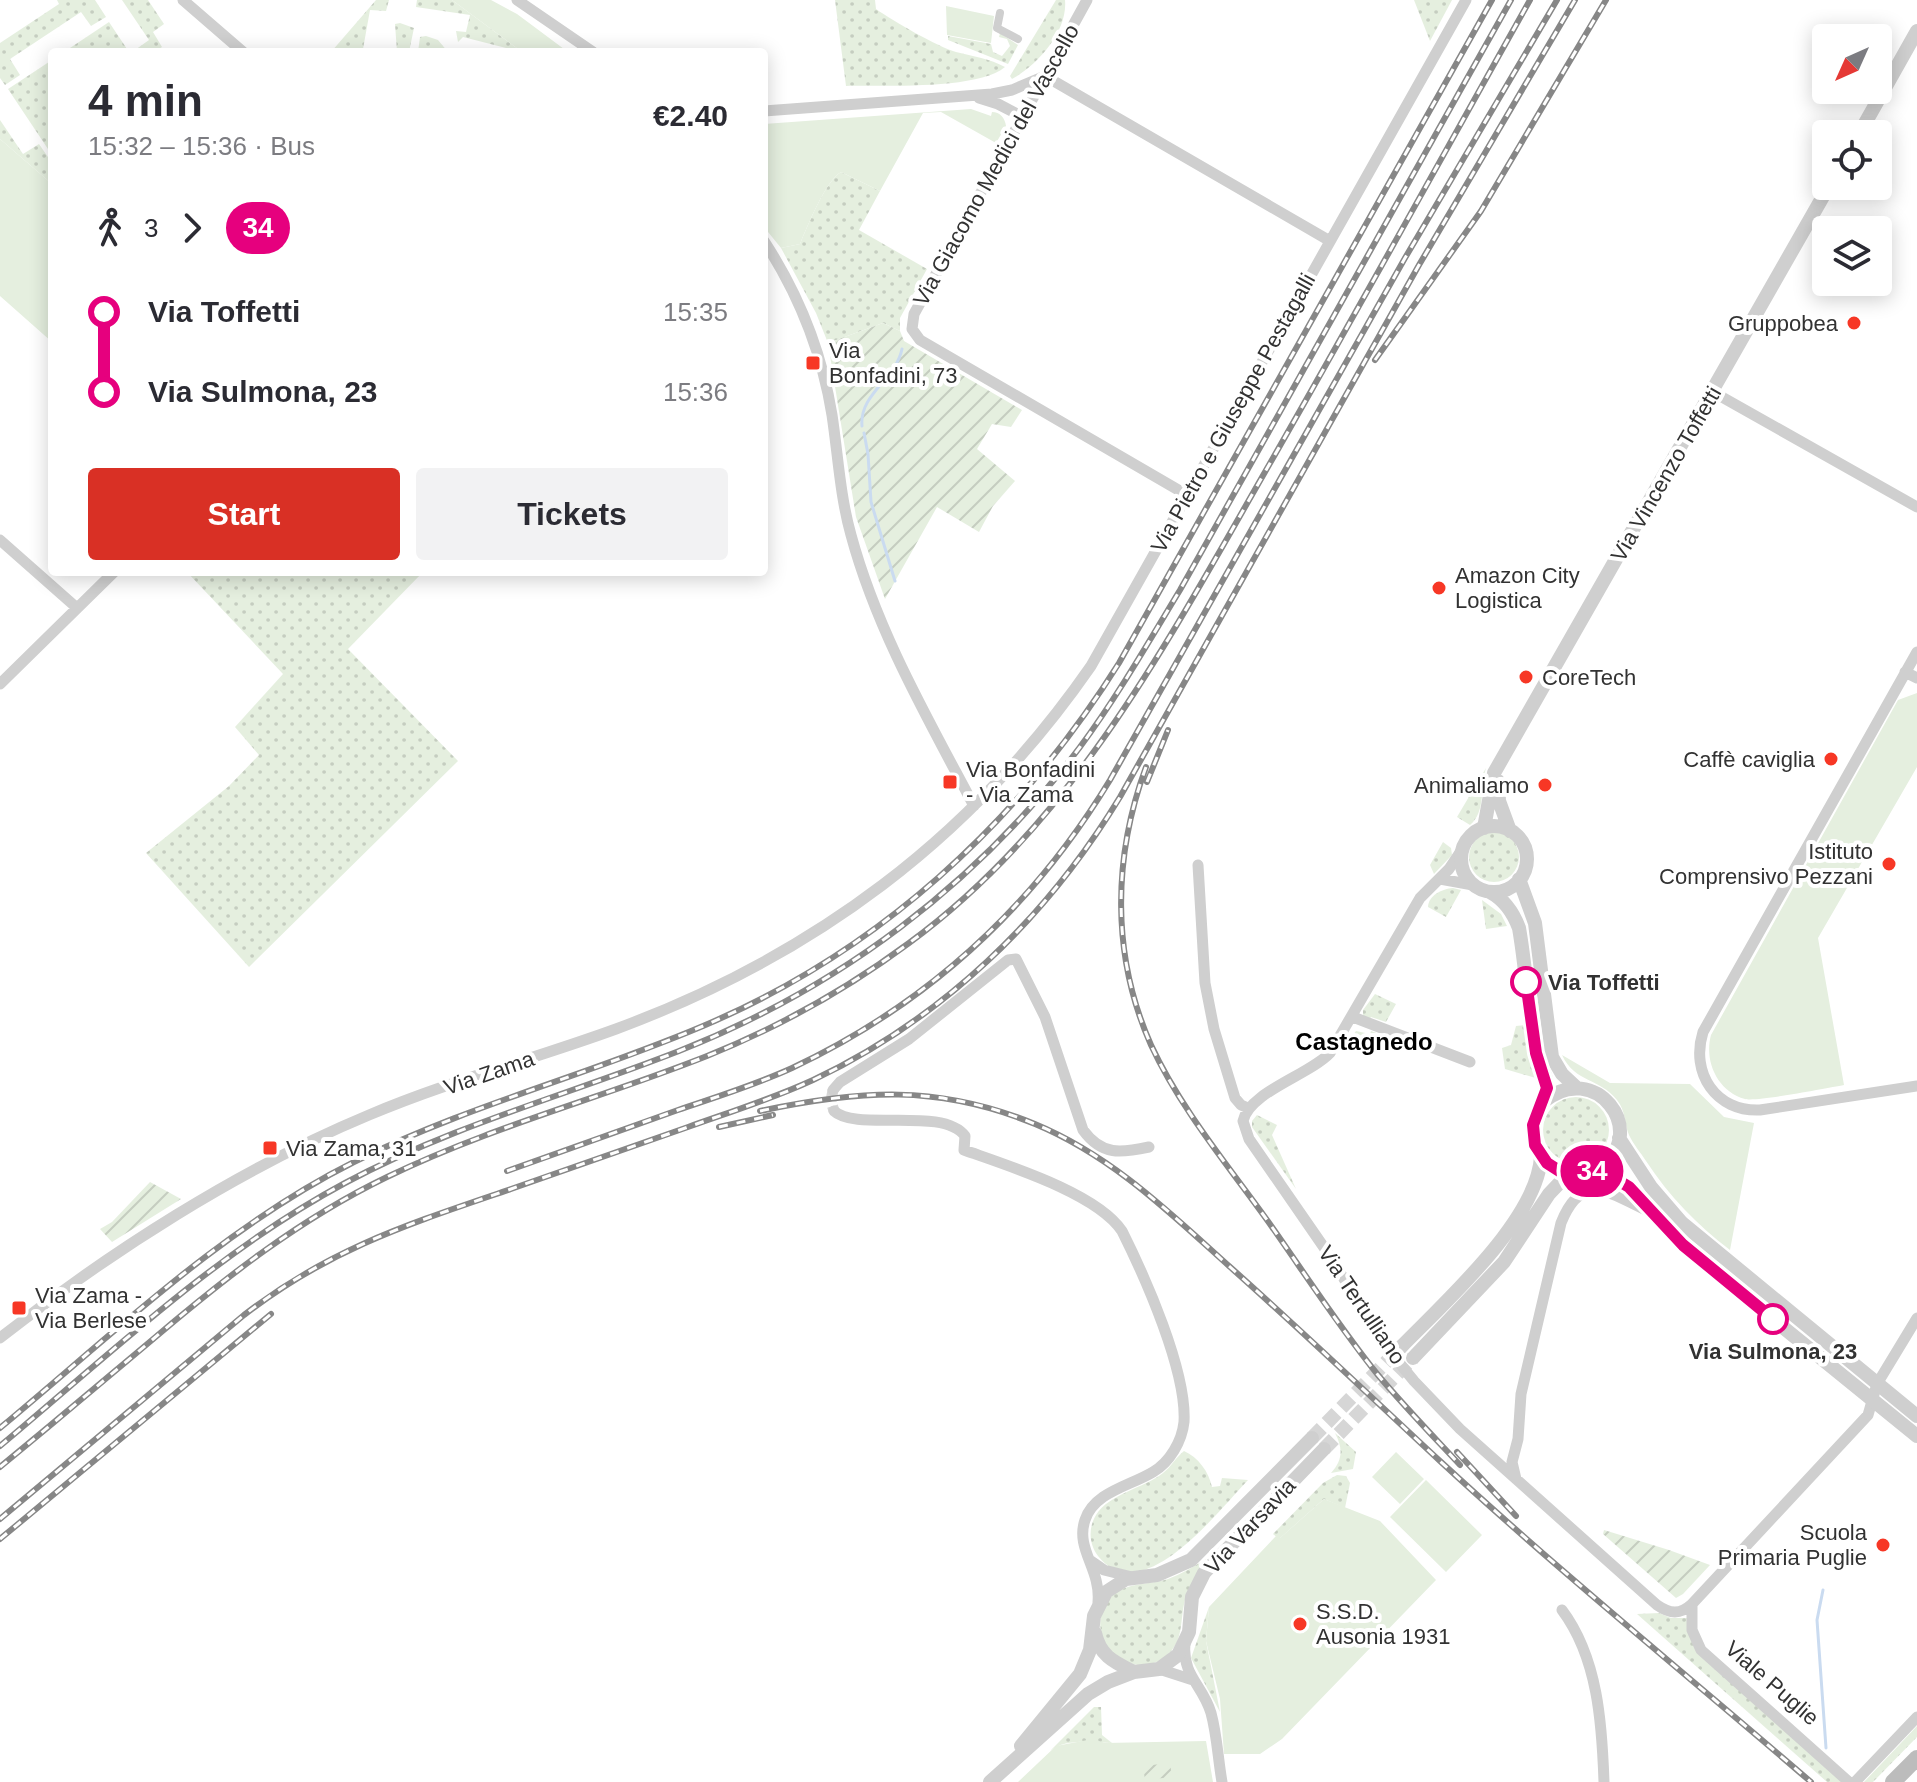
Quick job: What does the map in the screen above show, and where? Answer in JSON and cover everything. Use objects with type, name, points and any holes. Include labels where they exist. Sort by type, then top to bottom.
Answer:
[{"type":"main road","points":[[1893,1782],[1917,1758]]},
{"type":"street","points":[[517,0],[587,48]]},
{"type":"street","name":"Via Giacomo Medici del Vascello","points":[[1071,0],[1079,13]]},
{"type":"street","name":"Via Giacomo Medici del Vascello","points":[[1087,0],[914,314],[912,329],[920,340],[1187,495]]},
{"type":"street","name":"Via Pietro e Giuseppe Pestagalli","points":[[974,806],[1017,762],[1084,676],[1466,0]]},
{"type":"street","points":[[187,1],[239,48]]},
{"type":"street","points":[[1000,13],[997,28],[1018,39]]},
{"type":"street","points":[[1867,120],[1917,31]]},
{"type":"street","points":[[768,111],[1005,92],[1045,76],[1330,241]]},
{"type":"street","points":[[972,96],[998,104],[1023,117]]},
{"type":"street","name":"Via Vincenzo Toffetti","points":[[1484,828],[1491,781],[1821,200]]},
{"type":"street","points":[[768,248],[787,279],[817,355],[831,412],[846,515],[869,593],[891,645],[974,806]]},
{"type":"street","points":[[1713,392],[1917,507]]},
{"type":"street","points":[[0,540],[77,608]]},
{"type":"street","points":[[0,684],[110,576]]},
{"type":"street","points":[[1917,652],[1703,1032],[1699,1062],[1709,1087],[1727,1104],[1752,1110],[1917,1086]]},
{"type":"street","points":[[1905,672],[1917,678]]},
{"type":"street","name":"Via Vincenzo Toffetti","points":[[1502,761],[1498,792],[1510,831],[1522,842],[1526,855],[1519,879]]},
{"type":"street","name":"Via Zama","points":[[0,1338],[138,1237],[318,1139],[369,1115],[617,1029],[731,981],[830,923],[875,892],[974,806]]},
{"type":"street","points":[[1198,865],[1202,956],[1208,1000],[1235,1098],[1248,1108],[1323,1060],[1336,1045],[1420,898],[1429,886],[1440,879],[1472,834],[1497,826],[1510,831]]},
{"type":"street","points":[[1463,848],[1463,870],[1473,885]]},
{"type":"street","points":[[1440,879],[1473,885],[1490,892],[1505,903],[1519,928],[1536,1053],[1547,1081],[1547,1094],[1536,1114],[1533,1135],[1541,1157],[1553,1168],[1568,1174],[1582,1174],[1598,1168],[1613,1154],[1619,1138],[1618,1121],[1610,1104],[1595,1092],[1577,1088],[1559,1091],[1543,1102]]},
{"type":"street","points":[[1490,892],[1508,889],[1519,879],[1535,923],[1552,1057],[1562,1074],[1577,1088]]},
{"type":"street","points":[[833,1090],[840,1082],[909,1039],[1008,960],[1016,959],[1045,1017],[1083,1130],[1095,1144],[1112,1153],[1149,1147]]},
{"type":"street","points":[[1353,1017],[1470,1062]]},
{"type":"street","name":"Via Tertulliano","points":[[1248,1108],[1243,1121],[1245,1134],[1321,1243],[1392,1354],[1441,1410],[1660,1607],[1669,1612],[1679,1612],[1692,1604]]},
{"type":"street","points":[[834,1111],[848,1119],[897,1119],[960,1129],[965,1136],[964,1150],[1042,1178],[1115,1222],[1124,1235],[1173,1355],[1184,1421],[1179,1439],[1168,1459],[1157,1470],[1106,1495],[1092,1507],[1085,1520],[1082,1536],[1098,1578],[1098,1603],[1090,1650],[1080,1674],[995,1777]]},
{"type":"street","points":[[1619,1138],[1651,1187],[1682,1223],[1917,1416]]},
{"type":"street","points":[[1401,1347],[1502,1239],[1533,1191],[1541,1157]]},
{"type":"street","points":[[1598,1168],[1621,1180],[1694,1255],[1917,1436]]},
{"type":"street","points":[[1413,1358],[1498,1269],[1549,1194],[1568,1174]]},
{"type":"street","points":[[1516,1480],[1512,1462],[1518,1439],[1521,1394],[1561,1223],[1568,1206],[1579,1194],[1595,1190],[1652,1213]]},
{"type":"street","points":[[1692,1604],[1868,1415],[1877,1384],[1917,1318]]},
{"type":"street","name":"Via Varsavia","points":[[1098,1603],[1115,1584],[1126,1579],[1157,1575],[1191,1560],[1312,1438]]},
{"type":"street","name":"Via Varsavia","points":[[1185,1644],[1189,1632],[1190,1605],[1204,1573],[1324,1449]]},
{"type":"street","points":[[1091,1561],[1104,1570],[1137,1578]]},
{"type":"street","name":"Viale Puglie","points":[[1692,1604],[1692,1630],[1704,1652],[1852,1782],[1917,1717]]},
{"type":"street","points":[[1562,1610],[1576,1629],[1598,1700],[1603,1733],[1604,1782]]},
{"type":"street","points":[[1093,1629],[1102,1652],[1111,1661],[1134,1672]]},
{"type":"street","points":[[1159,1669],[1178,1655],[1185,1644]]},
{"type":"street","points":[[1185,1644],[1186,1668],[1207,1702],[1212,1717],[1222,1782]]},
{"type":"street","points":[[995,1777],[1088,1694],[1108,1682],[1134,1672],[1159,1669],[1193,1680]]},
{"type":"green space","points":[[57,0],[95,0],[106,17],[91,26],[81,12],[10,59],[20,75],[5,85],[0,78],[0,43],[59,4]]},
{"type":"green space","points":[[122,0],[148,0],[164,24],[153,32],[162,47],[138,48],[149,40]]},
{"type":"green space","points":[[376,0],[389,0],[386,11],[370,10],[363,48],[334,48]]},
{"type":"green space","points":[[417,0],[452,0],[517,48],[463,37],[458,42],[456,31],[466,32],[470,15],[416,7]]},
{"type":"green space","points":[[452,0],[491,0],[517,14],[563,48],[517,48]]},
{"type":"green space","points":[[835,0],[875,0],[876,9],[927,39],[956,52],[1005,67],[974,80],[953,83],[846,86]]},
{"type":"green space","points":[[1056,0],[1065,0],[1065,12],[1056,35],[1032,65],[1012,79],[1010,76]]},
{"type":"green space","points":[[1414,0],[1452,0],[1430,41]]},
{"type":"green space","points":[[946,6],[994,16],[991,43],[947,35]]},
{"type":"green space","points":[[109,22],[126,48],[70,48]]},
{"type":"green space","points":[[395,24],[414,28],[410,48],[397,48]]},
{"type":"green space","points":[[1000,33],[1018,45],[1008,64],[948,40],[948,36],[991,44],[993,52],[1002,56],[1010,46],[1007,39],[999,37]]},
{"type":"green space","points":[[420,37],[438,40],[445,48],[419,48]]},
{"type":"green space","points":[[48,63],[48,149],[8,89]]},
{"type":"green space","points":[[971,109],[991,116],[992,112],[1000,114],[1006,126],[996,143],[941,112],[923,113],[880,191],[841,172],[823,194],[800,244],[781,248],[768,232],[768,124]]},
{"type":"green space","points":[[0,120],[23,154],[39,144],[48,157],[48,181],[0,139]]},
{"type":"green space","points":[[0,139],[48,181],[48,338],[0,296]]},
{"type":"green space","points":[[841,172],[880,191],[859,230],[927,269],[900,318],[900,331],[883,323],[828,343],[816,313],[781,248],[800,244],[823,194]]},
{"type":"green space","points":[[883,323],[900,331],[904,341],[1022,410],[1011,427],[992,424],[977,449],[1015,481],[993,506],[979,532],[937,507],[885,599],[856,517],[828,343]]},
{"type":"green space","points":[[191,576],[419,576],[348,649],[458,761],[249,967],[146,853],[229,786],[259,755],[235,727],[283,674]]},
{"type":"green space","points":[[1917,693],[1917,767],[1818,938],[1844,1085],[1763,1098],[1745,1099],[1735,1095],[1720,1082],[1711,1065],[1711,1035],[1898,700]]},
{"type":"green space","points":[[1486,768],[1481,806],[1470,825],[1457,817]]},
{"type":"green space","points":[[1494,832],[1512,839],[1519,857],[1512,875],[1494,882],[1476,875],[1469,857],[1476,839]]},
{"type":"green space","points":[[1443,842],[1451,848],[1452,855],[1434,874],[1430,865]]},
{"type":"green space","points":[[1453,888],[1461,890],[1446,917],[1428,907],[1437,893]]},
{"type":"green space","points":[[1482,900],[1501,914],[1507,926],[1486,929]]},
{"type":"green space","points":[[1375,994],[1396,1004],[1386,1022],[1363,1016],[1363,1010]]},
{"type":"green space","points":[[1526,1025],[1530,1055],[1539,1079],[1505,1069],[1502,1048],[1511,1045],[1516,1026]]},
{"type":"green space","points":[[1356,1031],[1370,1034],[1371,1031],[1397,1040],[1376,1045],[1370,1058],[1362,1054],[1363,1050],[1355,1042],[1353,1035]]},
{"type":"green space","points":[[1562,1055],[1610,1083],[1690,1084],[1724,1117],[1754,1123],[1730,1250],[1684,1209],[1664,1186],[1627,1131],[1617,1100],[1574,1071]]},
{"type":"green space","points":[[1576,1097],[1589,1100],[1599,1107],[1606,1117],[1609,1130],[1606,1143],[1599,1153],[1589,1160],[1576,1163],[1563,1160],[1553,1153],[1546,1143],[1543,1130],[1546,1117],[1553,1107],[1563,1100]]},
{"type":"green space","points":[[1257,1115],[1277,1125],[1272,1135],[1296,1189],[1252,1127]]},
{"type":"green space","points":[[150,1182],[181,1199],[112,1242],[100,1229],[112,1222]]},
{"type":"green space","points":[[1335,1433],[1356,1452],[1353,1469],[1331,1473],[1340,1454]]},
{"type":"green space","points":[[1184,1451],[1202,1466],[1212,1487],[1220,1486],[1222,1478],[1248,1480],[1179,1550],[1157,1564],[1136,1572],[1116,1570],[1098,1556],[1093,1546],[1093,1520],[1109,1502],[1163,1473]]},
{"type":"green space","points":[[1396,1452],[1424,1479],[1400,1504],[1372,1477]]},
{"type":"green space","points":[[1337,1475],[1346,1476],[1350,1483],[1345,1508],[1324,1499],[1279,1539],[1273,1534],[1323,1483]]},
{"type":"green space","points":[[1426,1480],[1482,1535],[1446,1572],[1390,1517]]},
{"type":"green space","name":"S.S.D. Ausonia 1931","points":[[1324,1499],[1380,1521],[1436,1580],[1282,1739],[1260,1754],[1224,1754],[1220,1699],[1206,1641],[1209,1607],[1276,1536],[1280,1538]]},
{"type":"green space","points":[[1604,1530],[1710,1565],[1676,1598],[1603,1534]]},
{"type":"green space","points":[[1206,1559],[1186,1597],[1180,1632],[1172,1650],[1158,1661],[1144,1665],[1129,1663],[1116,1656],[1106,1644],[1101,1630],[1102,1615],[1110,1598],[1122,1589],[1168,1579]]},
{"type":"green space","points":[[1209,1607],[1206,1641],[1220,1712],[1191,1658]]},
{"type":"green space","points":[[1659,1613],[1671,1618],[1688,1618],[1689,1632],[1843,1782],[1827,1782],[1637,1614]]},
{"type":"green space","points":[[1094,1707],[1101,1707],[1102,1735],[1112,1743],[1071,1742],[1050,1751]]},
{"type":"green space","points":[[1917,1726],[1917,1737],[1873,1782],[1864,1782]]},
{"type":"green space","points":[[1093,1739],[1105,1743],[1206,1741],[1213,1782],[1018,1782],[1056,1746]]},
{"type":"green space","points":[[1170,1763],[1172,1777],[1145,1780],[1143,1766]]},
{"type":"waterway","points":[[862,426],[866,405],[893,369],[902,349]]},
{"type":"waterway","points":[[864,433],[871,502],[895,581]]},
{"type":"waterway","points":[[1823,1590],[1817,1620],[1826,1748]]},
{"type":"tunnel","points":[[833,1090],[831,1101],[834,1111]]},
{"type":"tunnel","points":[[1312,1438],[1401,1347]]},
{"type":"tunnel","points":[[1324,1449],[1413,1358]]},
{"type":"railway","points":[[0,1428],[170,1285],[259,1218],[305,1189],[396,1142],[483,1107],[660,1044],[767,996],[828,961],[885,921],[939,877],[989,829],[1036,777],[1119,663],[1492,0]]},
{"type":"railway","points":[[0,1446],[166,1306],[298,1210],[345,1183],[426,1145],[738,1026],[849,964],[950,887],[996,844],[1080,747],[1144,650],[1511,0]]},
{"type":"railway","points":[[0,1467],[208,1294],[324,1211],[426,1159],[707,1056],[760,1033],[861,976],[909,943],[967,896],[1020,843],[1067,787],[1152,665],[1299,413],[1530,0]]},
{"type":"railway","points":[[507,1171],[764,1080],[841,1043],[931,983],[972,948],[1047,870],[1110,780],[1405,258],[1557,0]]},
{"type":"railway","points":[[0,1519],[244,1315],[308,1272],[372,1240],[438,1214],[751,1105],[813,1080],[905,1027],[987,961],[1059,884],[1120,797],[1419,265],[1575,0]]},
{"type":"railway","points":[[1375,360],[1481,211],[1606,0]]},
{"type":"railway","points":[[1147,782],[1168,730]]},
{"type":"railway","points":[[1146,767],[1127,836],[1121,906],[1129,976],[1151,1045],[1207,1139],[1350,1339],[1388,1387],[1460,1465]]},
{"type":"railway","points":[[760,1111],[865,1095],[932,1097],[999,1111],[1035,1124],[1089,1152],[1138,1187],[1184,1226],[1485,1502],[1811,1782]]},
{"type":"railway","points":[[719,1127],[773,1115]]},
{"type":"railway","points":[[0,1539],[271,1314]]},
{"type":"railway","points":[[1457,1452],[1516,1516]]},
{"type":"bus line","name":"34","points":[[1526,982],[1536,1053],[1547,1081],[1547,1094],[1533,1125],[1535,1145],[1541,1157],[1561,1172],[1582,1174],[1598,1168],[1621,1180],[1683,1245],[1773,1319]]},
{"type":"place","name":"Gruppobea","points":[[1854,323]]},
{"type":"place","name":"Via Bonfadini, 73","points":[[813,363]]},
{"type":"place","name":"Amazon City Logistica","points":[[1439,588]]},
{"type":"place","name":"CoreTech","points":[[1526,677]]},
{"type":"place","name":"Caffè caviglia","points":[[1831,759]]},
{"type":"place","name":"Via Bonfadini - Via Zama","points":[[950,782]]},
{"type":"place","name":"Animaliamo","points":[[1545,785]]},
{"type":"place","name":"Istituto Comprensivo Pezzani","points":[[1889,864]]},
{"type":"place","name":"Via Toffetti","points":[[1526,982]]},
{"type":"place","name":"Via Zama, 31","points":[[270,1148]]},
{"type":"place","name":"Via Zama - Via Berlese","points":[[19,1308]]},
{"type":"place","name":"Via Sulmona, 23","points":[[1773,1319]]},
{"type":"place","name":"Scuola Primaria Puglie","points":[[1883,1545]]},
{"type":"place","name":"S.S.D. Ausonia 1931","points":[[1300,1624]]},
{"type":"district","name":"Castagnedo","points":[[1364,1041]]}]
